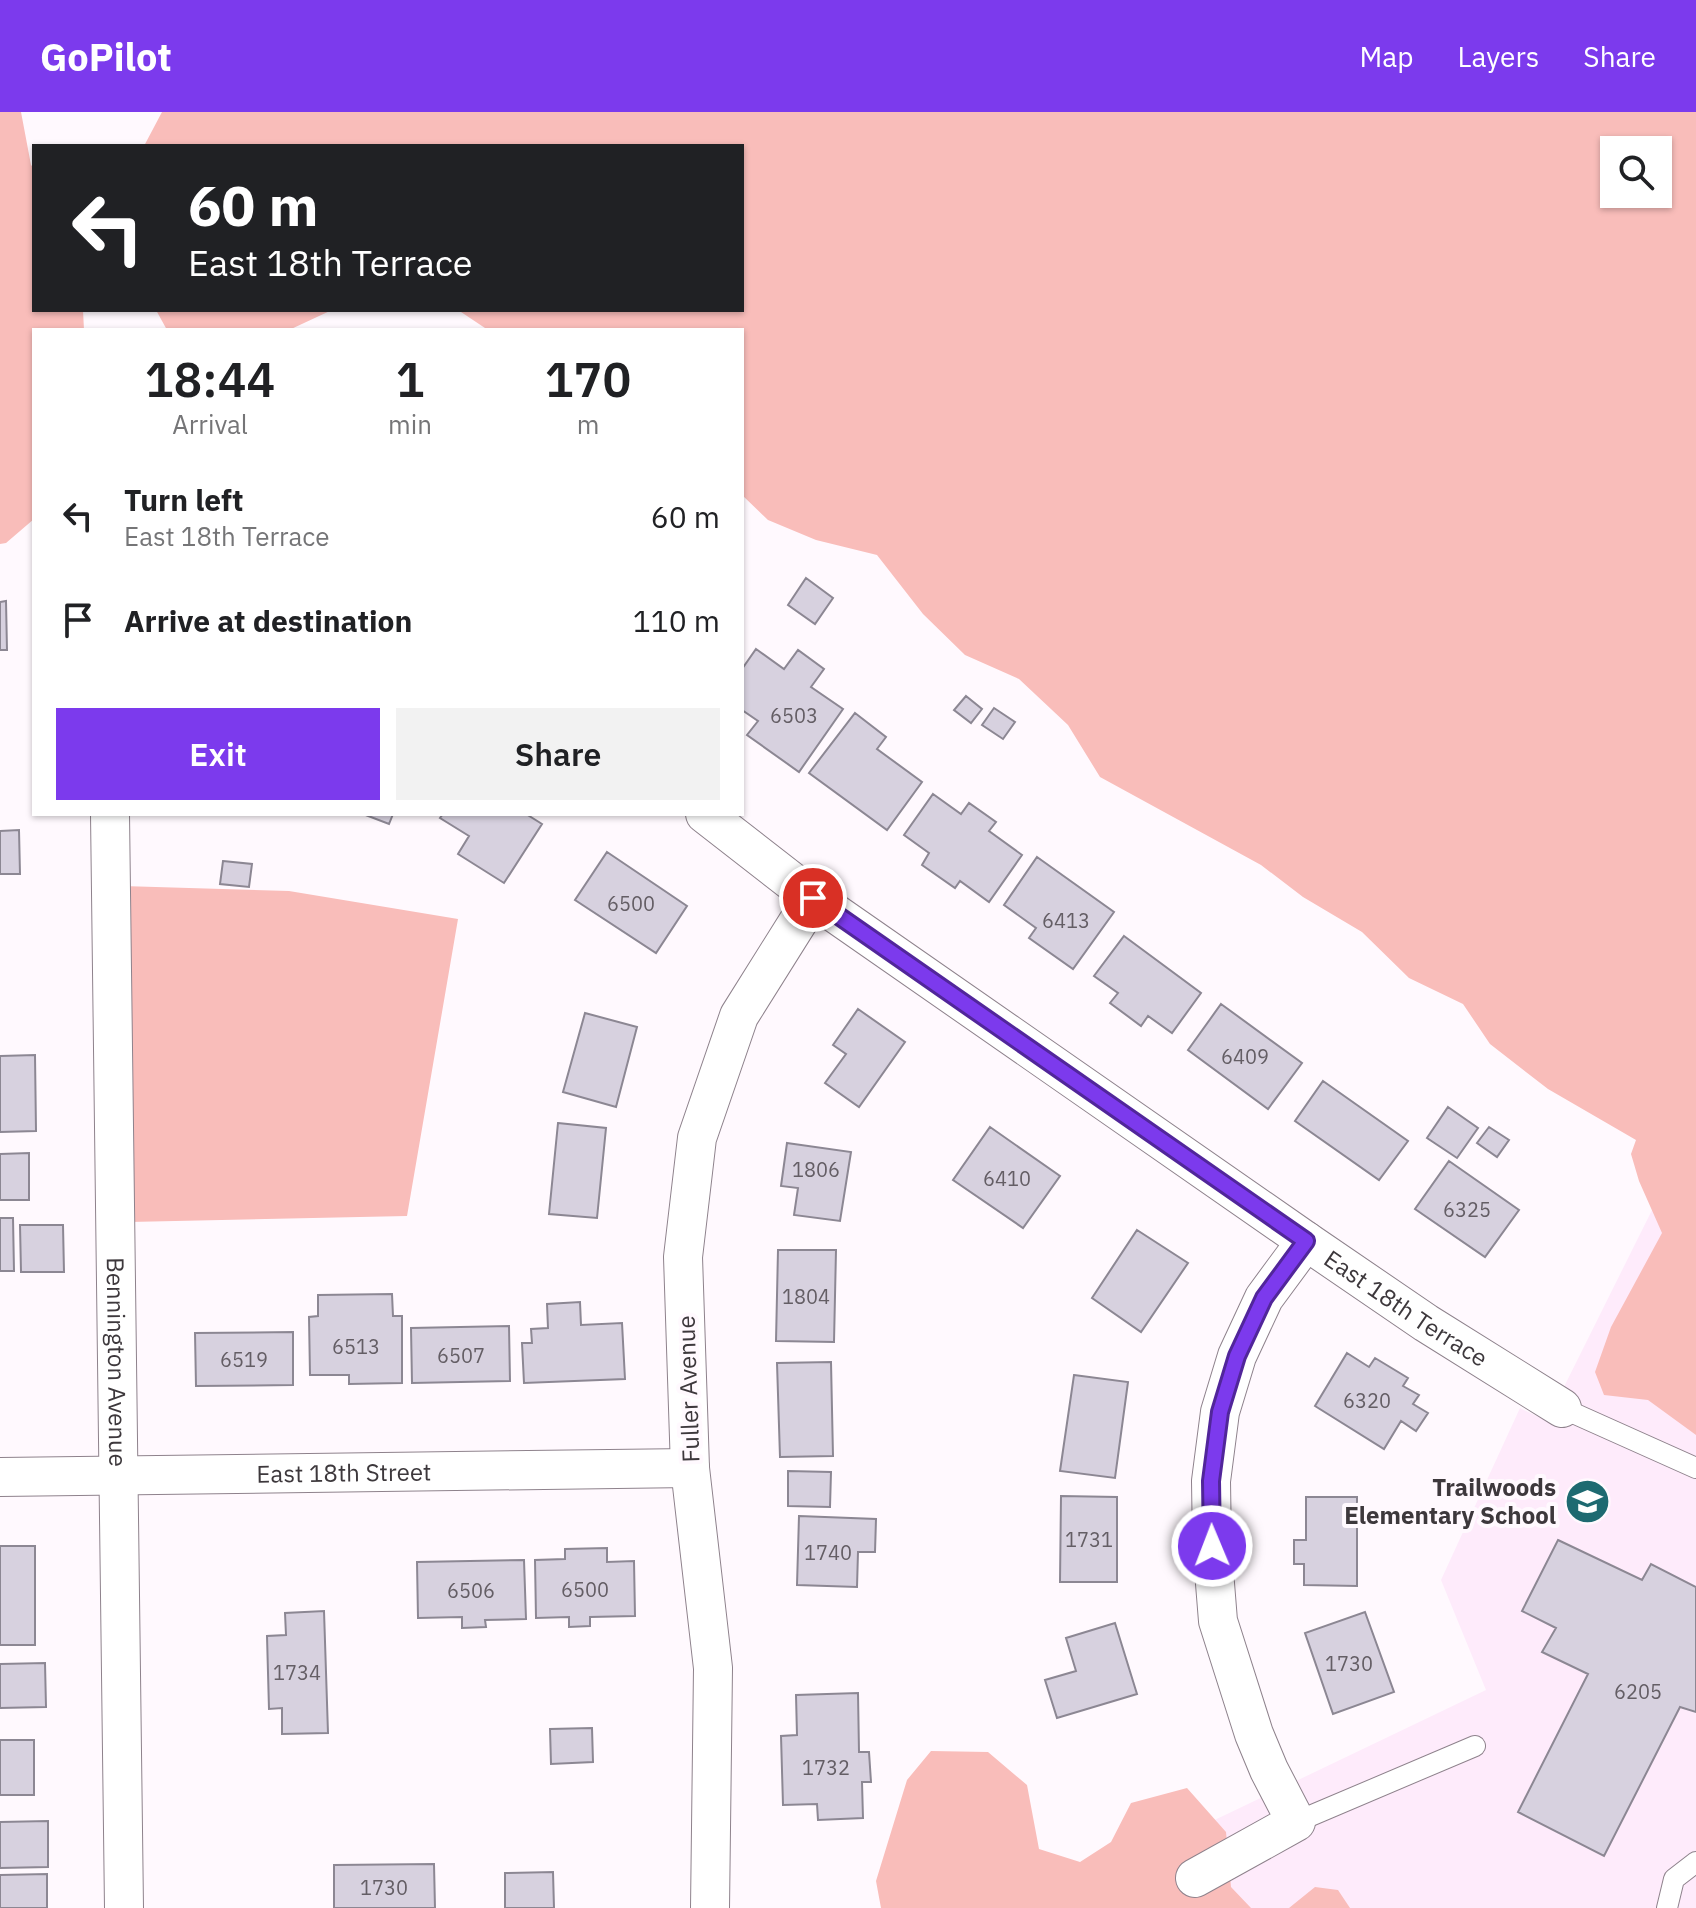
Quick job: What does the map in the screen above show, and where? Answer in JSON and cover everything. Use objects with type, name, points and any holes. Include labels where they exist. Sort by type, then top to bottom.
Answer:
[{"type":"street","name":"Bennington Avenue","points":[[110,816],[124,1908]]},
{"type":"street","name":"East 18th Terrace","points":[[708,816],[813,898],[1306,1241],[1426,1323],[1562,1408]]},
{"type":"street","name":"Fuller Avenue","points":[[710,1908],[713,1668],[690,1468],[683,1257],[697,1138],[739,1016],[813,898]]},
{"type":"street","points":[[1195,1878],[1296,1822],[1254,1734],[1218,1621],[1211,1481],[1220,1412],[1237,1356],[1264,1298],[1306,1241]]},
{"type":"street","name":"East 18th Street","points":[[0,1477],[690,1468]]},
{"type":"lane","points":[[1562,1408],[1696,1468]]},
{"type":"lane","points":[[1296,1822],[1475,1746]]},
{"type":"lane","points":[[1667,1908],[1674,1879],[1696,1862]]},
{"type":"shaded area","points":[[0,112],[21,112],[32,166],[32,312],[83,312],[84,328],[32,328],[32,521],[6,543],[0,544]]},
{"type":"shaded area","points":[[162,112],[1696,112],[1696,1435],[1648,1400],[1604,1395],[1595,1372],[1611,1327],[1662,1233],[1639,1181],[1631,1154],[1636,1140],[1548,1089],[1490,1044],[1463,1004],[1409,978],[1362,932],[1303,897],[1261,865],[1100,777],[1068,725],[1019,679],[965,655],[923,614],[877,555],[816,540],[768,520],[744,497],[744,328],[485,328],[461,312],[744,312],[744,144],[145,144]]},
{"type":"shaded area","points":[[157,312],[328,312],[293,328],[166,328]]},
{"type":"shaded area","points":[[122,886],[289,891],[458,919],[407,1216],[129,1222]]},
{"type":"shaded area","name":"Trailwoods Elementary School","points":[[1696,1164],[1696,1908],[1031,1908],[1486,1690],[1441,1580],[1520,1408],[1547,1421],[1664,1186]]},
{"type":"shaded area","points":[[931,1751],[988,1752],[1027,1785],[1039,1849],[1080,1862],[1111,1842],[1131,1803],[1187,1788],[1226,1832],[1231,1887],[1251,1908],[881,1908],[876,1881],[907,1780]]},
{"type":"shaded area","points":[[1315,1887],[1338,1890],[1350,1908],[1289,1908]]},
{"type":"building","points":[[806,578],[833,598],[815,624],[788,605]]},
{"type":"building","points":[[6,601],[7,650],[0,650],[0,602]]},
{"type":"building","points":[[756,649],[784,669],[798,650],[824,669],[811,687],[843,709],[799,772],[747,735],[758,721],[744,711],[744,666]]},
{"type":"building","points":[[966,696],[982,709],[971,723],[954,710]]},
{"type":"building","points":[[994,708],[1015,722],[1003,739],[982,725]]},
{"type":"building","points":[[855,713],[886,737],[877,749],[922,782],[887,830],[809,773]]},
{"type":"building","points":[[933,794],[961,814],[969,803],[996,822],[989,831],[1022,855],[989,902],[960,881],[955,888],[922,865],[929,853],[904,835]]},
{"type":"building","points":[[368,816],[392,816],[389,824]]},
{"type":"building","points":[[529,816],[542,824],[504,883],[458,854],[469,836],[440,818]]},
{"type":"building","points":[[19,830],[20,874],[0,874],[0,831]]},
{"type":"building","points":[[607,852],[687,906],[656,953],[575,900]]},
{"type":"building","points":[[1037,857],[1114,912],[1073,969],[1029,938],[1036,928],[1004,905]]},
{"type":"building","points":[[223,861],[252,864],[249,887],[220,884]]},
{"type":"building","points":[[1124,936],[1201,993],[1172,1033],[1148,1016],[1141,1026],[1110,1003],[1118,993],[1094,976]]},
{"type":"building","points":[[1221,1004],[1302,1063],[1268,1109],[1188,1050]]},
{"type":"building","points":[[858,1009],[905,1042],[859,1107],[825,1083],[846,1054],[833,1045]]},
{"type":"building","points":[[585,1013],[637,1027],[616,1107],[563,1092]]},
{"type":"building","points":[[35,1055],[36,1131],[0,1132],[0,1056]]},
{"type":"building","points":[[1323,1081],[1408,1141],[1379,1180],[1295,1121]]},
{"type":"building","points":[[1448,1107],[1478,1128],[1457,1158],[1427,1138]]},
{"type":"building","points":[[558,1123],[606,1128],[597,1218],[549,1214]]},
{"type":"building","points":[[990,1127],[1060,1176],[1023,1228],[953,1180]]},
{"type":"building","points":[[1489,1127],[1509,1140],[1497,1157],[1477,1143]]},
{"type":"building","points":[[787,1143],[851,1152],[840,1221],[794,1215],[798,1188],[781,1186]]},
{"type":"building","points":[[29,1153],[29,1200],[0,1200],[0,1154]]},
{"type":"building","points":[[1449,1161],[1519,1210],[1485,1257],[1415,1209]]},
{"type":"building","points":[[0,1218],[13,1218],[14,1271],[0,1271]]},
{"type":"building","points":[[20,1225],[63,1225],[64,1272],[21,1272]]},
{"type":"building","points":[[1137,1230],[1188,1263],[1141,1332],[1092,1298]]},
{"type":"building","points":[[778,1250],[836,1250],[834,1342],[776,1341]]},
{"type":"building","points":[[392,1294],[393,1316],[402,1316],[402,1383],[349,1384],[349,1375],[310,1375],[309,1317],[318,1316],[318,1295]]},
{"type":"building","points":[[580,1302],[581,1325],[622,1323],[625,1379],[524,1383],[522,1343],[532,1343],[531,1329],[548,1328],[547,1304]]},
{"type":"building","points":[[509,1326],[510,1381],[412,1383],[411,1328]]},
{"type":"building","points":[[293,1332],[293,1385],[196,1386],[195,1333]]},
{"type":"building","points":[[1347,1353],[1369,1367],[1375,1358],[1408,1378],[1403,1386],[1419,1395],[1413,1404],[1428,1413],[1416,1431],[1401,1421],[1384,1449],[1315,1406]]},
{"type":"building","points":[[831,1362],[833,1456],[780,1457],[777,1363]]},
{"type":"building","points":[[1074,1375],[1128,1382],[1115,1478],[1060,1471]]},
{"type":"building","points":[[788,1471],[831,1472],[830,1507],[788,1506]]},
{"type":"building","points":[[1061,1496],[1117,1497],[1117,1582],[1060,1582]]},
{"type":"building","points":[[1306,1497],[1357,1497],[1357,1586],[1304,1585],[1304,1564],[1294,1564],[1294,1540],[1306,1540]]},
{"type":"building","points":[[799,1516],[876,1519],[875,1552],[858,1552],[857,1587],[797,1585]]},
{"type":"building","points":[[1558,1540],[1642,1580],[1651,1564],[1696,1587],[1696,1712],[1680,1707],[1604,1856],[1518,1812],[1588,1674],[1542,1652],[1556,1628],[1522,1611]]},
{"type":"building","points":[[0,1546],[35,1546],[35,1645],[0,1645]]},
{"type":"building","points":[[607,1548],[607,1562],[634,1561],[635,1616],[590,1617],[590,1626],[569,1627],[569,1617],[536,1618],[535,1560],[565,1559],[565,1549]]},
{"type":"building","points":[[524,1560],[526,1619],[485,1620],[486,1627],[462,1628],[462,1617],[418,1618],[417,1562]]},
{"type":"building","points":[[324,1611],[328,1733],[282,1734],[282,1708],[269,1709],[267,1636],[286,1635],[285,1613]]},
{"type":"building","points":[[1365,1612],[1394,1692],[1333,1714],[1305,1633]]},
{"type":"building","points":[[1115,1623],[1137,1694],[1057,1718],[1045,1680],[1076,1671],[1066,1638]]},
{"type":"building","points":[[45,1663],[46,1707],[0,1708],[0,1664]]},
{"type":"building","points":[[858,1693],[859,1752],[869,1752],[871,1782],[862,1782],[863,1818],[818,1820],[817,1804],[783,1805],[781,1736],[797,1735],[796,1695]]},
{"type":"building","points":[[592,1728],[593,1762],[551,1764],[550,1729]]},
{"type":"building","points":[[0,1740],[34,1740],[34,1795],[0,1795]]},
{"type":"building","points":[[48,1821],[48,1867],[0,1868],[0,1822]]},
{"type":"building","points":[[434,1864],[435,1908],[334,1908],[334,1865]]},
{"type":"building","points":[[553,1872],[554,1908],[505,1908],[505,1873]]},
{"type":"building","points":[[47,1874],[47,1908],[0,1908],[0,1875]]},
{"type":"place","name":"Trailwoods Elementary School","points":[[1587,1501]]},
{"type":"route","points":[[813,898],[1306,1241],[1264,1298],[1237,1356],[1220,1412],[1211,1481],[1212,1546]]}]
